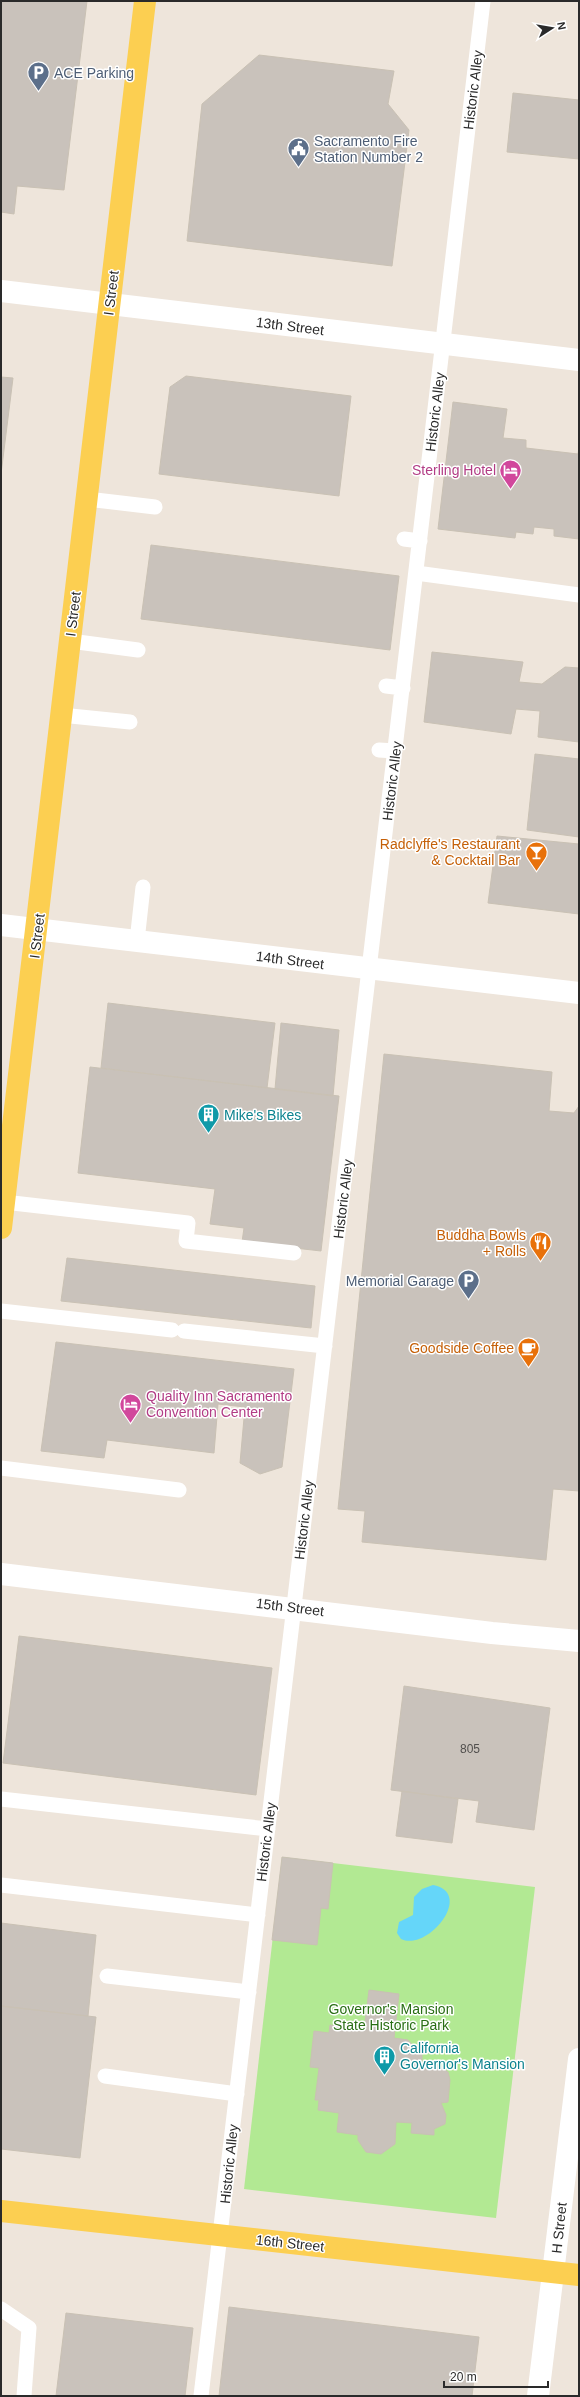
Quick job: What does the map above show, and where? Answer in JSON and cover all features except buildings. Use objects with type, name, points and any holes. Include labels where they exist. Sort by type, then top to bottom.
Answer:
[{"type":"main road","name":"I Street","points":[[1,1228],[4,1202],[6,1133],[38,929],[61,714],[145,1]]},
{"type":"main road","name":"16th Street","points":[[1,2212],[579,2275]]},
{"type":"street","name":"13th Street","points":[[1,291],[579,360]]},
{"type":"street","name":"14th Street","points":[[1,925],[370,970],[579,993]]},
{"type":"street","name":"15th Street","points":[[1,1574],[492,1633],[579,1641]]},
{"type":"street","name":"H Street","points":[[538,2396],[579,2059]]},
{"type":"lane","name":"Historic Alley","points":[[202,2396],[222,2236],[237,2094],[483,1]]},
{"type":"lane","points":[[87,499],[155,507]]},
{"type":"lane","points":[[404,539],[420,541]]},
{"type":"lane","points":[[416,573],[579,595]]},
{"type":"lane","points":[[70,641],[138,650]]},
{"type":"lane","points":[[386,686],[403,688]]},
{"type":"lane","points":[[61,714],[130,722]]},
{"type":"lane","points":[[379,750],[395,751]]},
{"type":"lane","points":[[137,941],[143,887]]},
{"type":"lane","points":[[4,1202],[188,1223],[186,1242],[294,1254]]},
{"type":"lane","points":[[1,1311],[325,1346]]},
{"type":"lane","points":[[1,1468],[179,1490]]},
{"type":"lane","points":[[1,1799],[268,1829]]},
{"type":"lane","points":[[1,1885],[258,1915]]},
{"type":"lane","points":[[107,1976],[249,1992]]},
{"type":"lane","points":[[105,2076],[237,2094]]},
{"type":"lane","points":[[1,2309],[29,2328],[24,2396]]},
{"type":"green space","name":"Governor's Mansion State Historic Park","points":[[282,1857],[535,1887],[496,2218],[244,2189]]},
{"type":"water","points":[[433,1885],[445,1890],[450,1899],[448,1909],[443,1920],[434,1930],[423,1937],[412,1941],[401,1939],[397,1933],[399,1922],[413,1915],[414,1897],[422,1889]]},
{"type":"place","name":"ACE Parking","points":[[39,92]]},
{"type":"place","name":"Sacramento Fire Station Number 2","points":[[299,168]]},
{"type":"place","name":"Sterling Hotel","points":[[511,490]]},
{"type":"place","name":"Radclyffe's Restaurant & Cocktail Bar","points":[[536,872]]},
{"type":"place","name":"Mike's Bikes","points":[[208,1134]]},
{"type":"place","name":"Buddha Bowls + Rolls","points":[[541,1262]]},
{"type":"place","name":"Memorial Garage","points":[[469,1300]]},
{"type":"place","name":"Goodside Coffee","points":[[529,1368]]},
{"type":"place","name":"Quality Inn Sacramento Convention Center","points":[[131,1424]]},
{"type":"place","name":"California Governor's Mansion","points":[[384,2076]]}]
